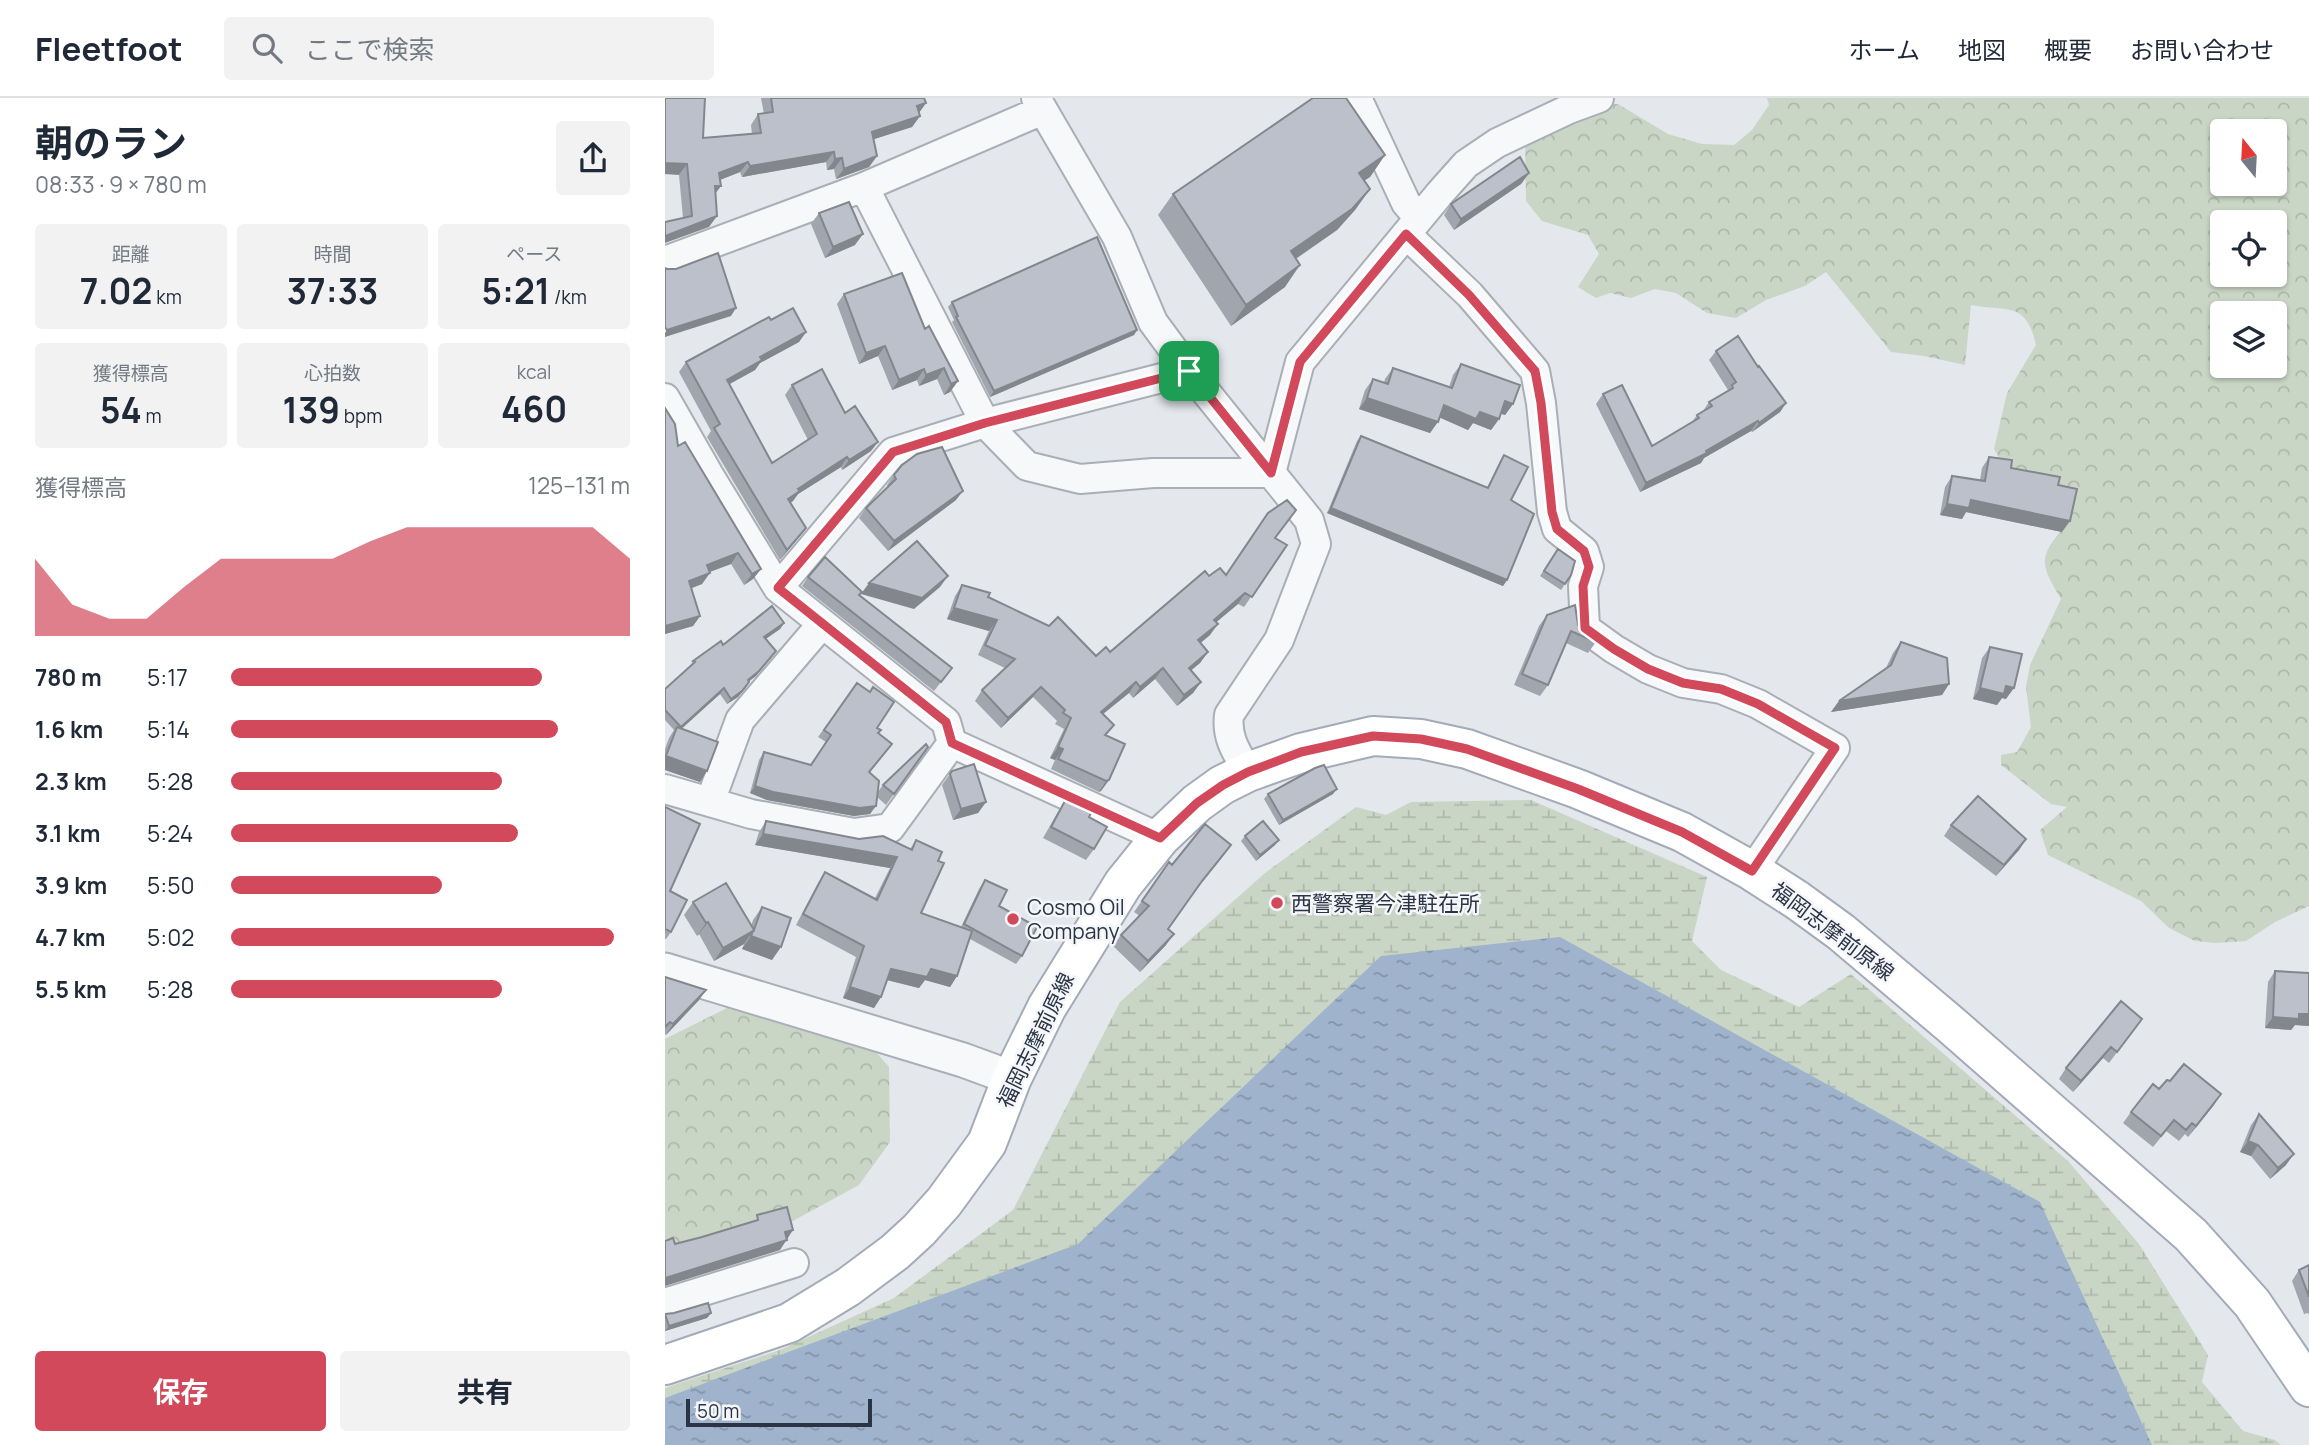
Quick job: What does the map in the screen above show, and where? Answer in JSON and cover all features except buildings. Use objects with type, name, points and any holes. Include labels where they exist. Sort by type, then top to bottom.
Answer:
[{"type":"main road","name":"福岡志摩前原線","points":[[665,1366],[789,1323],[848,1287],[895,1252],[944,1202],[987,1143],[1012,1078],[1047,1007],[1123,884],[1160,838],[1197,803],[1248,772],[1301,752],[1373,736],[1421,739],[1467,749],[1578,789],[1682,832],[1752,871],[1841,932],[2077,1133],[2191,1235],[2252,1303],[2309,1387]]},
{"type":"street","points":[[1357,98],[1406,203],[1413,226],[1535,371],[1541,403],[1552,512],[1557,529],[1584,551],[1589,567],[1583,586],[1585,628],[1648,669],[1683,683],[1721,689],[1758,704],[1835,748],[1752,871]]},
{"type":"street","points":[[1271,473],[1300,362],[1467,164],[1497,143],[1566,104],[1599,98]]},
{"type":"street","points":[[665,261],[864,187],[1040,104],[1117,237],[1153,322],[1309,520],[1316,544],[1279,640],[1229,715],[1227,729],[1248,772]]},
{"type":"street","points":[[864,187],[985,423],[1027,466],[1080,480],[1153,473],[1271,473]]},
{"type":"street","points":[[778,588],[893,452],[985,423],[1189,371]]},
{"type":"street","points":[[665,398],[778,588],[946,722],[952,743],[1160,838]]},
{"type":"street","points":[[710,802],[740,720],[822,624]]},
{"type":"street","points":[[665,789],[751,814],[854,834],[890,828],[952,743]]},
{"type":"street","points":[[665,970],[963,1060],[1012,1078]]},
{"type":"street","points":[[665,1303],[795,1263]]},
{"type":"green space","points":[[1767,98],[2309,98],[2309,906],[2275,922],[2246,941],[2195,941],[2169,928],[2141,901],[2048,855],[2040,830],[2067,807],[2051,804],[2001,765],[2001,755],[2017,752],[2031,727],[2026,687],[2030,665],[2061,599],[2049,577],[2045,561],[2050,546],[2064,527],[2008,474],[1994,449],[2007,393],[2036,345],[2032,331],[2021,314],[1971,305],[1965,365],[1891,352],[1826,272],[1805,286],[1766,300],[1736,318],[1707,313],[1676,293],[1655,289],[1631,298],[1610,293],[1596,298],[1578,287],[1599,254],[1588,235],[1542,221],[1526,201],[1525,138],[1529,117],[1548,101],[1618,104],[1668,134],[1702,144],[1734,145],[1752,130],[1769,105]]},
{"type":"green space","points":[[1531,800],[1707,877],[1692,941],[1721,970],[1799,1007],[1851,974],[2068,1161],[2139,1244],[2208,1355],[2202,1382],[2243,1431],[2275,1440],[2281,1445],[665,1445],[665,1388],[780,1350],[894,1298],[1013,1210],[1120,1002],[1265,873],[1356,807],[1386,815],[1411,802]]},
{"type":"green space","points":[[743,1000],[868,1043],[889,1067],[890,1142],[859,1185],[780,1228],[665,1271],[665,1039]]},
{"type":"water","points":[[1560,937],[2040,1202],[2152,1445],[665,1445],[665,1398],[1078,1244],[1381,956]]},
{"type":"place","name":"西警察署今津駐在所","points":[[1277,903]]},
{"type":"place","name":"Cosmo Oil Company","points":[[1013,919]]},
{"type":"route","points":[[1406,234],[1469,295],[1535,371],[1541,403],[1552,512],[1557,529],[1584,551],[1589,567],[1583,586],[1585,628],[1648,669],[1683,683],[1721,689],[1758,704],[1835,748],[1752,871],[1682,832],[1578,789],[1467,749],[1421,739],[1373,736],[1301,752],[1248,772],[1197,803],[1160,838],[952,743],[946,722],[778,588],[893,452],[985,423],[1189,371],[1271,473],[1300,362],[1406,234]]}]
